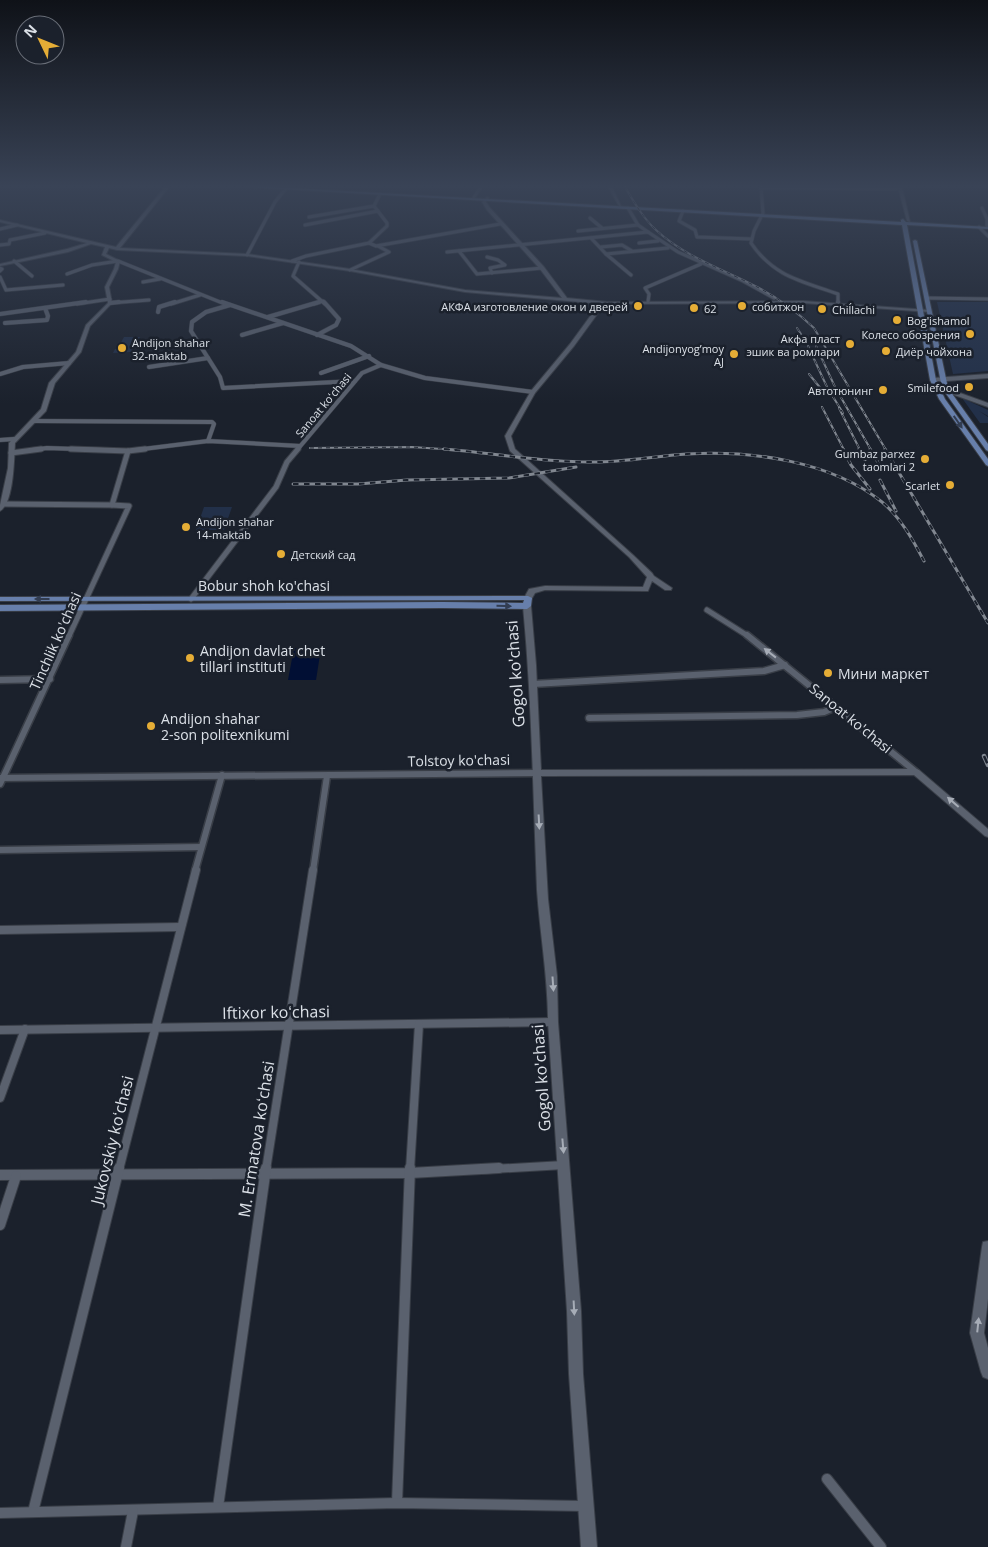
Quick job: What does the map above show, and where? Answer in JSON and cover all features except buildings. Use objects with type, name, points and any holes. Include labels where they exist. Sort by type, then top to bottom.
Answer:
[{"type":"main road","points":[[0,268],[22,259]]},
{"type":"main road","points":[[2,506],[12,468],[11,446],[14,439],[34,421],[46,406],[52,383],[78,352],[88,326],[110,301],[107,291],[118,266],[118,261],[114,259]]},
{"type":"main road","points":[[278,259],[350,270],[455,290],[565,299],[607,302],[762,301],[839,304],[929,311]]},
{"type":"main road","points":[[534,259],[565,299]]},
{"type":"main road","points":[[911,259],[933,380],[937,390],[988,464]]},
{"type":"main road","points":[[916,259],[927,298],[946,390],[988,449]]},
{"type":"main road","points":[[607,302],[596,312],[572,345],[533,392],[508,436],[512,450],[636,560],[651,577],[668,588]]},
{"type":"main road","points":[[933,380],[988,376]]},
{"type":"main road","points":[[937,390],[946,390],[988,405]]},
{"type":"main road","points":[[528,602],[532,591],[545,588],[645,589],[651,577]]},
{"type":"main road","name":"Bobur shoh ko'chasi","points":[[0,608],[191,599],[406,601]]},
{"type":"main road","name":"Bobur shoh ko'chasi","points":[[0,600],[85,603],[528,602]]},
{"type":"main road","name":"Gogol ko'chasi","points":[[528,602],[546,931],[554,998],[553,1022],[589,1547]]},
{"type":"main road","name":"Tolstoy ko'chasi","points":[[537,773],[916,772]]},
{"type":"main road","name":"Sanoat ko'chasi","points":[[916,772],[988,834]]},
{"type":"main road","points":[[988,1248],[977,1333],[988,1372]]},
{"type":"street","points":[[292,261],[297,259]]},
{"type":"street","points":[[350,270],[373,259]]},
{"type":"street","points":[[465,259],[476,274],[542,268]]},
{"type":"street","points":[[492,273],[490,268],[505,265],[495,259]]},
{"type":"street","points":[[612,259],[631,275]]},
{"type":"street","points":[[691,259],[758,288],[774,298]]},
{"type":"street","points":[[762,259],[770,268],[838,294],[839,304]]},
{"type":"street","points":[[14,261],[32,276]]},
{"type":"street","points":[[67,274],[92,265],[118,261],[200,295],[268,316],[351,346],[369,356],[381,366],[425,378],[533,392]]},
{"type":"street","points":[[299,262],[293,276],[323,301],[339,318],[336,325],[317,335]]},
{"type":"street","points":[[648,302],[648,294],[645,288],[701,264]]},
{"type":"street","points":[[0,277],[6,290],[63,285]]},
{"type":"street","points":[[143,282],[162,279]]},
{"type":"street","points":[[158,312],[159,307],[200,295]]},
{"type":"street","points":[[927,298],[988,299]]},
{"type":"street","points":[[0,314],[110,301],[148,300]]},
{"type":"street","points":[[268,316],[323,301]]},
{"type":"street","points":[[232,304],[206,312],[192,322],[191,331],[220,377],[223,388],[355,381]]},
{"type":"street","points":[[5,323],[47,320],[46,308]]},
{"type":"street","points":[[242,334],[283,323]]},
{"type":"street","points":[[321,374],[369,356]]},
{"type":"street","points":[[149,367],[208,358]]},
{"type":"street","points":[[0,374],[23,367],[69,363]]},
{"type":"street","name":"Sanoat koʻchasi","points":[[191,599],[276,487],[287,462],[300,446],[362,373],[381,366]]},
{"type":"street","points":[[34,421],[146,420],[212,422],[214,424],[208,442]]},
{"type":"street","points":[[0,440],[14,439]]},
{"type":"street","points":[[11,453],[47,448],[128,450],[208,442],[300,446]]},
{"type":"street","points":[[2,506],[112,505],[128,450]]},
{"type":"street","name":"Tinchlik ko'chasi","points":[[1,780],[50,679],[129,506],[112,505]]},
{"type":"street","name":"Sanoat ko'chasi","points":[[708,610],[734,625],[916,772]]},
{"type":"street","points":[[533,684],[764,671],[786,666]]},
{"type":"street","points":[[0,680],[50,679]]},
{"type":"street","points":[[589,718],[797,715],[824,712],[836,707]]},
{"type":"street","name":"Tolstoy ko'chasi","points":[[1,780],[222,775],[327,776],[537,773]]},
{"type":"street","name":"Jukovskiy koʻchasi","points":[[33,1512],[180,927],[222,775]]},
{"type":"street","name":"M. Ermatova koʻchasi","points":[[218,1507],[265,1175],[290,1026],[327,776]]},
{"type":"street","points":[[0,850],[201,847]]},
{"type":"street","points":[[0,930],[180,927]]},
{"type":"street","name":"Iftixor koʻchasi","points":[[0,1030],[553,1022]]},
{"type":"street","points":[[397,1503],[410,1173],[420,1024]]},
{"type":"street","points":[[0,1098],[25,1029]]},
{"type":"street","points":[[0,1176],[119,1173],[265,1175],[410,1173],[564,1165]]},
{"type":"street","points":[[0,1225],[16,1176]]},
{"type":"street","points":[[827,1479],[881,1547]]},
{"type":"street","points":[[0,1513],[397,1503],[586,1506]]},
{"type":"street","points":[[126,1547],[133,1511]]},
{"type":"shaded area","points":[[937,302],[988,302],[988,371],[953,374]]},
{"type":"shaded area","points":[[124,337],[140,337],[131,352],[113,353],[115,349],[123,348],[118,348]]},
{"type":"shaded area","points":[[962,398],[988,410],[988,416],[979,411],[988,417],[988,423],[980,423]]},
{"type":"shaded area","points":[[204,507],[232,507],[224,530],[196,530]]},
{"type":"shaded area","points":[[294,648],[321,648],[316,680],[288,680]]},
{"type":"railway","points":[[700,259],[774,297],[795,311],[814,328],[886,450]]},
{"type":"railway","points":[[797,328],[801,334]]},
{"type":"railway","points":[[808,346],[827,387],[843,413]]},
{"type":"railway","points":[[816,346],[835,387],[871,450]]},
{"type":"railway","points":[[809,374],[826,395]]},
{"type":"railway","points":[[822,407],[844,450]]},
{"type":"railway","points":[[839,408],[860,450]]},
{"type":"railway","points":[[310,448],[412,447],[447,449]]},
{"type":"railway","points":[[447,449],[457,450]]},
{"type":"railway","points":[[447,449],[570,462],[600,462],[712,453],[737,454],[789,461],[839,477],[862,488],[882,502],[901,522],[924,561]]},
{"type":"railway","points":[[843,449],[851,465],[870,489]]},
{"type":"railway","points":[[859,449],[865,460]]},
{"type":"railway","points":[[870,449],[879,464]]},
{"type":"railway","points":[[885,449],[988,623]]},
{"type":"railway","points":[[293,484],[358,484],[407,480],[509,478],[576,467]]},
{"type":"railway","points":[[880,480],[896,511]]},
{"type":"railway","points":[[984,756],[988,765]]},
{"type":"place","name":"АКФА изготовление окон и дверей","points":[[638,306]]},
{"type":"place","name":"собитжон","points":[[742,306]]},
{"type":"place","name":"62","points":[[694,308]]},
{"type":"place","name":"Chiĺlachi","points":[[822,309]]},
{"type":"place","name":"Bog'ishamol","points":[[897,320]]},
{"type":"place","name":"Колесо обозрения","points":[[970,334]]},
{"type":"place","name":"Акфа пласт эшик ва ромлари","points":[[850,344]]},
{"type":"place","name":"Andijon shahar 32-maktab","points":[[122,348]]},
{"type":"place","name":"Диёр чойхона","points":[[886,351]]},
{"type":"place","name":"Andijonyog’moy AJ","points":[[734,354]]},
{"type":"place","name":"Smilefood","points":[[969,387]]},
{"type":"place","name":"Автотюнинг","points":[[883,390]]},
{"type":"place","name":"Gumbaz parxez taomlari 2","points":[[925,459]]},
{"type":"place","name":"Scarlet","points":[[950,485]]},
{"type":"place","name":"Andijon shahar 14-maktab","points":[[186,527]]},
{"type":"place","name":"Детский сад","points":[[281,554]]},
{"type":"place","name":"Andijon davlat chet tillari instituti","points":[[190,658]]},
{"type":"place","name":"Мини маркет","points":[[828,673]]},
{"type":"place","name":"Andijon shahar 2-son politexnikumi","points":[[151,726]]}]
